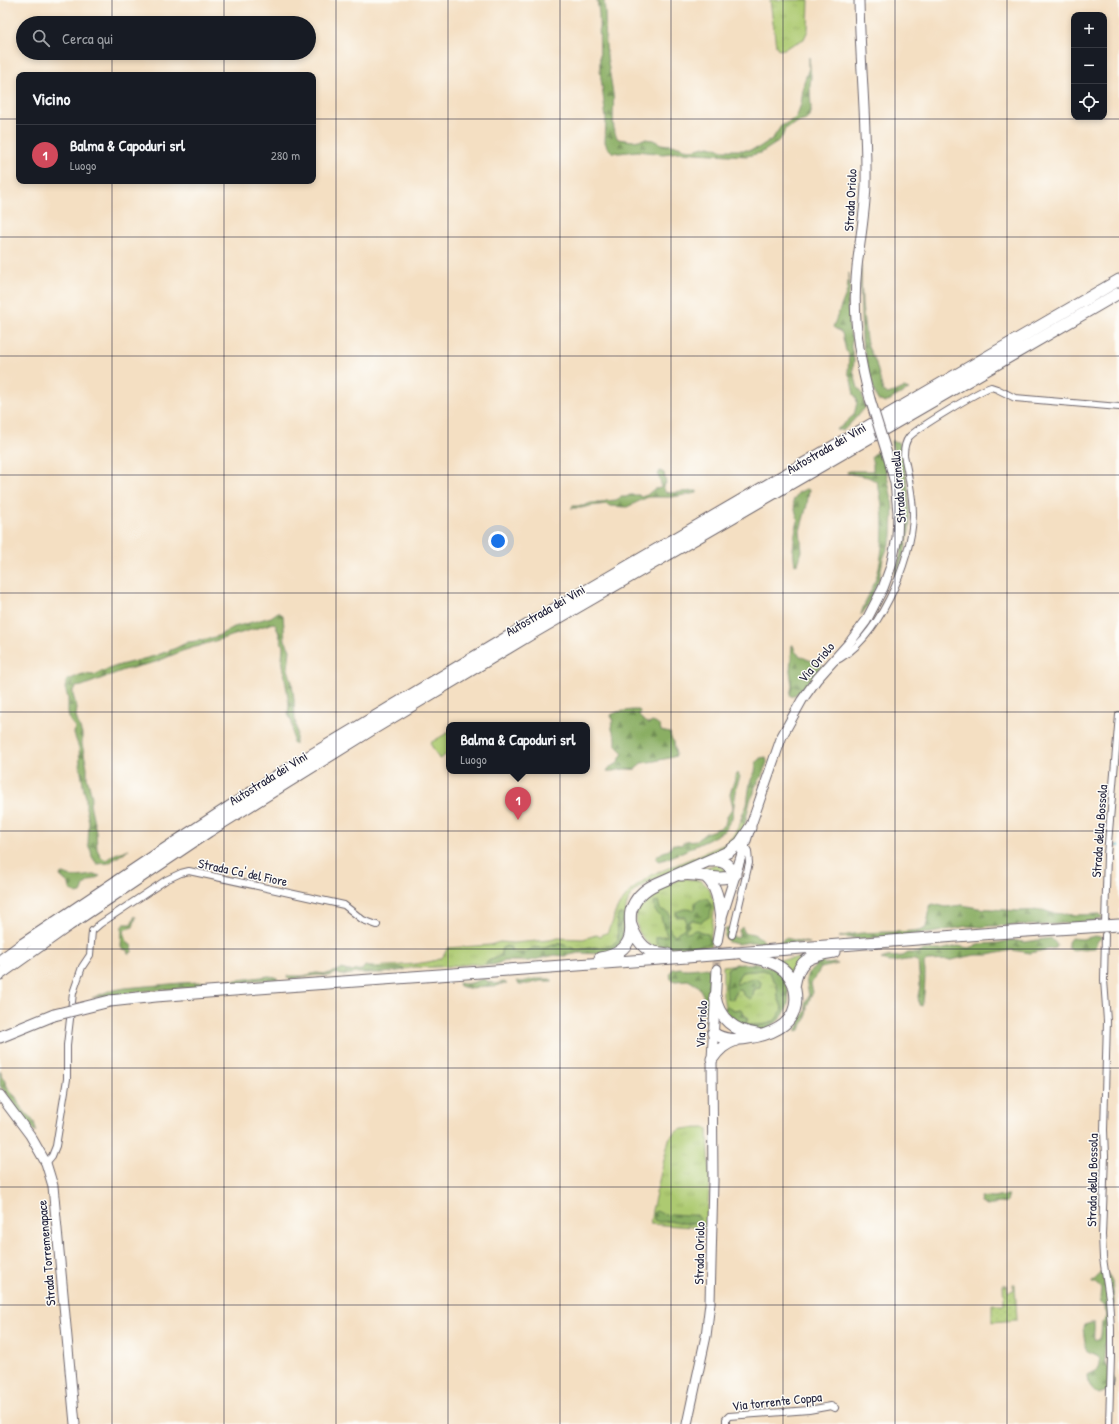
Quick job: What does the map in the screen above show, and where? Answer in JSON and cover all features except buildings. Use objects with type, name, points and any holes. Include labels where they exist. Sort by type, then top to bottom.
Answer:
[{"type":"highway","name":"Autostrada dei Vini","points":[[0,961],[159,853],[296,763],[541,616],[1119,280]]},
{"type":"highway","name":"Autostrada dei Vini","points":[[0,974],[69,925],[209,831],[371,730],[543,627],[1119,293]]},
{"type":"highway","points":[[589,964],[596,959],[613,955],[620,951],[628,942],[632,909],[637,899],[650,886],[733,849],[744,838],[750,828]]},
{"type":"highway","points":[[673,877],[691,874],[724,879],[735,875],[730,866],[724,862],[716,860],[707,861]]},
{"type":"highway","points":[[706,877],[712,883],[714,888],[721,920]]},
{"type":"highway","points":[[630,924],[635,936],[650,950],[654,952],[687,957]]},
{"type":"highway","points":[[752,955],[842,945],[1119,925]]},
{"type":"highway","points":[[794,987],[796,976],[803,962],[809,957],[836,952],[842,945]]},
{"type":"highway","points":[[0,1036],[54,1015],[110,1002],[194,993],[736,953],[752,955],[779,966],[788,975],[794,987],[796,996],[792,1014],[787,1022],[772,1032],[726,1044],[712,1059]]},
{"type":"highway","points":[[715,996],[716,1005],[720,1012],[736,1028],[751,1034],[763,1035]]},
{"type":"highway","points":[[713,1034],[727,1029],[736,1028]]},
{"type":"highway","points":[[713,1034],[728,1040],[738,1040]]},
{"type":"street","name":"Strada Oriolo","points":[[858,0],[866,185],[863,228],[857,268],[855,309],[860,357],[870,399]]},
{"type":"street","name":"Strada Granella","points":[[830,664],[842,658],[856,647],[873,626],[888,602],[900,576],[910,544],[913,514],[904,448],[906,442],[915,431],[991,387],[1015,398],[1119,407]]},
{"type":"street","name":"Via Oriolo","points":[[717,942],[721,920],[744,846],[782,736],[802,700],[817,679],[850,642],[866,621],[883,588],[892,566],[898,512],[895,483],[870,399]]},
{"type":"street","name":"Strada della Bossola","points":[[1105,924],[1107,854],[1119,715]]},
{"type":"street","points":[[732,934],[749,863],[748,851],[744,846]]},
{"type":"street","name":"Strada Ca' del Fiore","points":[[46,1163],[52,1156],[56,1146],[60,1124],[67,1079],[67,1045],[73,993],[82,967],[90,955],[92,931],[100,924],[166,880],[180,873],[189,871],[344,906],[363,920],[377,925]]},
{"type":"street","name":"Strada della Bossola","points":[[1105,935],[1104,980],[1107,1021],[1102,1235],[1103,1258],[1109,1298],[1111,1328],[1109,1424]]},
{"type":"street","name":"Via Oriolo","points":[[712,1081],[717,969]]},
{"type":"street","name":"Strada Oriolo","points":[[687,1424],[706,1336],[710,1303],[713,1181],[712,1081]]},
{"type":"street","name":"Strada Torremenapace","points":[[0,1095],[30,1135],[46,1163],[53,1186],[75,1424]]},
{"type":"street","name":"Via torrente Coppa","points":[[726,1424],[726,1419],[729,1416],[809,1410],[831,1406],[835,1408]]},
{"type":"green space","points":[[597,0],[604,0],[607,52],[613,99],[613,124],[618,139],[633,141],[645,139],[653,140],[661,144],[679,146],[684,149],[692,150],[709,146],[723,150],[750,150],[758,148],[771,141],[781,126],[796,118],[801,104],[804,82],[809,68],[809,57],[811,76],[811,109],[809,116],[806,120],[785,129],[782,137],[775,144],[761,153],[747,156],[679,152],[663,154],[638,151],[619,153],[612,152],[607,147],[605,142],[606,119],[600,70],[599,14]]},
{"type":"green space","points":[[770,0],[809,0],[808,30],[804,39],[779,50],[776,46]]},
{"type":"green space","points":[[861,265],[862,305],[866,339],[868,347],[876,363],[883,391],[888,394],[904,388],[909,390],[885,403],[877,399],[870,377],[862,341],[860,286]]},
{"type":"green space","points":[[849,273],[850,288],[847,306],[852,341],[851,347],[854,360],[853,370],[858,388],[862,393],[865,408],[844,430],[836,430],[854,415],[857,403],[848,372],[849,354],[846,351],[842,333],[833,327],[847,291]]},
{"type":"green space","points":[[891,441],[898,442],[901,447],[908,487],[910,526],[905,550],[890,591],[901,553],[904,510],[902,483]]},
{"type":"green space","points":[[876,452],[879,452],[884,460],[892,500],[892,537],[883,559],[879,579],[867,607],[861,615],[879,566],[883,514],[876,481],[868,477],[847,472],[873,471],[873,463],[871,458]]},
{"type":"green space","points":[[660,471],[664,473],[666,483],[663,487],[665,492],[697,491],[697,493],[672,497],[648,497],[627,507],[610,506],[607,504],[571,508],[573,506],[583,506],[591,503],[616,500],[630,495],[639,495],[641,497],[647,495],[654,489],[661,488],[658,475]]},
{"type":"green space","points":[[806,489],[809,490],[807,505],[800,531],[802,551],[798,564],[795,565],[793,549],[798,521],[793,501],[798,493]]},
{"type":"green space","points":[[278,612],[283,615],[285,640],[290,650],[288,669],[292,682],[294,699],[297,733],[295,745],[293,743],[292,722],[288,714],[289,705],[282,658],[283,647],[274,623],[182,651],[156,662],[124,670],[76,687],[73,690],[77,708],[76,717],[82,734],[82,744],[87,767],[87,778],[92,797],[90,804],[96,831],[97,849],[101,857],[106,860],[113,855],[129,849],[109,863],[97,864],[92,857],[88,845],[89,822],[86,808],[86,797],[80,766],[79,748],[74,734],[75,727],[70,721],[68,713],[68,698],[65,688],[67,680],[83,674],[96,674],[120,665],[155,656],[188,642],[218,636],[234,627],[271,617]]},
{"type":"green space","points":[[792,645],[795,651],[800,655],[820,663],[822,666],[800,691],[792,697],[790,695],[792,686],[790,671]]},
{"type":"green space","points":[[639,710],[639,716],[645,722],[649,724],[652,722],[656,723],[661,731],[670,733],[674,742],[676,756],[641,763],[636,769],[607,771],[610,767],[617,764],[623,753],[616,746],[616,738],[611,727],[613,719],[611,715],[617,712]]},
{"type":"green space","points":[[446,734],[446,755],[439,759],[430,743]]},
{"type":"green space","points":[[766,757],[767,762],[750,801],[745,824],[742,822],[742,815],[747,805],[750,782],[755,772],[756,763],[760,758]]},
{"type":"green space","points":[[738,773],[740,777],[737,785],[732,818],[724,831],[669,858],[659,861],[656,859],[656,857],[663,852],[669,850],[673,844],[681,845],[686,841],[697,840],[706,833],[720,828],[725,824],[727,816],[733,807],[730,794]]},
{"type":"green space","points":[[741,818],[745,824],[743,830],[738,837],[728,845],[718,851],[660,876],[643,885],[634,892],[627,906],[621,941],[620,928],[622,914],[617,919],[618,940],[611,946],[577,950],[558,943],[544,948],[533,948],[526,952],[520,953],[511,951],[511,948],[507,946],[502,948],[500,956],[486,962],[487,965],[471,964],[437,967],[414,967],[405,969],[373,969],[369,967],[427,962],[442,957],[448,948],[490,945],[500,942],[513,943],[558,938],[583,939],[596,935],[600,936],[608,932],[619,905],[639,884],[652,875],[725,844],[733,836],[740,824]]},
{"type":"green space","points":[[718,865],[724,868],[729,874],[696,871],[705,867]]},
{"type":"green space","points":[[64,874],[74,877],[93,875],[100,876],[86,883],[81,893],[76,894],[70,889],[69,884],[60,876]]},
{"type":"green space","points":[[682,878],[702,881],[709,888],[715,905],[711,933],[711,947],[676,950],[663,949],[654,947],[648,943],[639,932],[636,918],[642,902],[656,891]]},
{"type":"green space","points":[[707,898],[712,906],[710,916],[701,922],[693,920],[689,921],[689,926],[685,931],[686,933],[699,930],[701,933],[708,934],[709,944],[690,947],[667,947],[656,943],[656,937],[668,936],[664,929],[661,917],[655,911],[654,902],[658,901],[660,909],[669,913],[671,933],[676,935],[684,929],[686,921],[685,917],[676,917],[676,912],[684,909],[695,910],[695,902]]},
{"type":"green space","points":[[933,904],[946,907],[962,905],[978,908],[1019,911],[1043,910],[1052,913],[1075,915],[1100,914],[1103,918],[1095,921],[1043,925],[967,926],[931,933],[862,939],[839,937],[860,933],[904,932],[925,929],[929,915],[929,906]]},
{"type":"green space","points":[[619,914],[622,914],[623,920],[620,926],[622,935],[621,941],[618,947],[603,954],[579,953],[564,956],[555,955],[529,961],[505,961],[493,965],[487,965],[486,962],[500,956],[502,948],[506,947],[511,948],[511,951],[518,953],[533,948],[550,947],[552,944],[562,944],[577,950],[611,946],[618,940],[617,919]]},
{"type":"green space","points":[[135,916],[133,927],[124,931],[127,942],[132,946],[132,952],[129,954],[128,950],[122,949],[121,947],[122,926],[124,924],[131,924]]},
{"type":"green space","points":[[742,927],[745,933],[756,935],[764,942],[775,943],[780,942],[785,938],[809,943],[781,944],[751,942],[738,944],[728,942],[725,936],[726,928],[730,930],[729,936],[738,938],[739,930]]},
{"type":"green space","points":[[1095,936],[1102,937],[1097,942],[1095,948],[1072,950],[1068,947],[1068,942],[1071,938],[1082,939]]},
{"type":"green space","points":[[1051,938],[1057,945],[1056,948],[1030,953],[1012,950],[989,955],[975,955],[951,960],[927,961],[924,963],[925,981],[922,1006],[919,1005],[918,996],[920,986],[918,961],[909,960],[890,962],[881,959],[903,956],[908,953],[918,953],[924,950],[940,950],[958,946],[969,948],[981,944],[998,943],[1011,940],[1025,942]]},
{"type":"green space","points":[[803,958],[793,978],[778,960]]},
{"type":"green space","points":[[820,960],[825,964],[838,964],[821,968],[811,984],[813,992],[807,1006],[806,1019],[800,1030],[796,1031],[806,1010],[805,1004],[809,996],[806,979],[808,973],[814,968],[817,961]]},
{"type":"green space","points":[[757,963],[777,971],[787,985],[788,993],[787,1009],[783,1016],[762,1031],[740,1028],[725,1010],[727,1006],[734,1010],[741,1009],[744,1016],[748,1017],[746,1023],[748,1025],[763,1025],[774,1021],[783,1010],[778,997],[777,985],[769,972],[763,970],[742,972],[739,976],[736,983],[737,985],[741,982],[756,978],[761,982],[760,988],[754,989],[753,996],[750,999],[743,995],[742,991],[738,989],[731,1000],[727,999],[727,969],[734,965]]},
{"type":"green space","points":[[738,964],[727,969],[727,997],[733,999],[736,990],[738,989],[747,997],[753,996],[754,989],[760,988],[754,978],[736,985],[742,972],[763,970],[769,972],[777,985],[778,997],[783,1010],[774,1021],[770,1023],[748,1025],[746,1023],[748,1020],[739,1009],[734,1010],[726,1007],[725,1010],[723,994],[723,966]]},
{"type":"green space","points":[[365,966],[373,969],[401,968],[405,970],[346,975],[336,973],[328,976],[318,975],[291,979],[287,978],[287,976],[303,976],[316,973],[327,974],[342,969],[348,971],[362,970]]},
{"type":"green space","points":[[673,969],[709,969],[710,993],[706,1024],[705,1004],[703,995],[698,986],[688,980],[675,981],[671,979],[670,973]]},
{"type":"green space","points":[[269,976],[276,977],[278,979],[257,980],[227,985],[143,991],[92,998],[109,991],[125,988],[238,980]]},
{"type":"green space","points":[[483,979],[495,984],[504,982],[507,984],[500,984],[495,987],[484,986],[473,989],[459,986],[458,983],[462,984]]},
{"type":"green space","points":[[534,979],[550,979],[553,981],[519,984],[516,981],[522,982]]},
{"type":"green space","points":[[0,1071],[9,1090],[16,1097],[19,1105],[34,1122],[35,1132],[0,1086]]},
{"type":"green space","points":[[690,1128],[708,1129],[710,1181],[706,1228],[650,1224],[669,1139],[676,1132],[681,1130]]},
{"type":"green space","points":[[1009,1195],[1007,1202],[986,1205],[980,1203],[981,1197],[993,1198]]},
{"type":"green space","points":[[656,1211],[665,1215],[697,1215],[700,1219],[698,1222],[688,1224],[674,1221],[659,1222],[654,1220],[653,1213]]},
{"type":"green space","points":[[1103,1272],[1108,1274],[1112,1282],[1114,1299],[1114,1304],[1109,1312],[1107,1337],[1104,1346],[1106,1364],[1112,1374],[1114,1384],[1112,1389],[1099,1394],[1090,1386],[1087,1375],[1099,1368],[1100,1359],[1096,1355],[1086,1350],[1083,1328],[1084,1325],[1094,1323],[1094,1339],[1099,1340],[1102,1322],[1106,1317],[1105,1307],[1101,1303],[1101,1288],[1095,1283],[1092,1283],[1092,1281]]},
{"type":"green space","points":[[1013,1284],[1015,1284],[1017,1320],[992,1322],[992,1304],[1004,1304],[1003,1285],[1007,1285],[1008,1292],[1014,1290]]},
{"type":"tunnel","points":[[717,942],[717,969]]},
{"type":"place","name":"Balma & Capoduri srl","points":[[518,820]]}]
